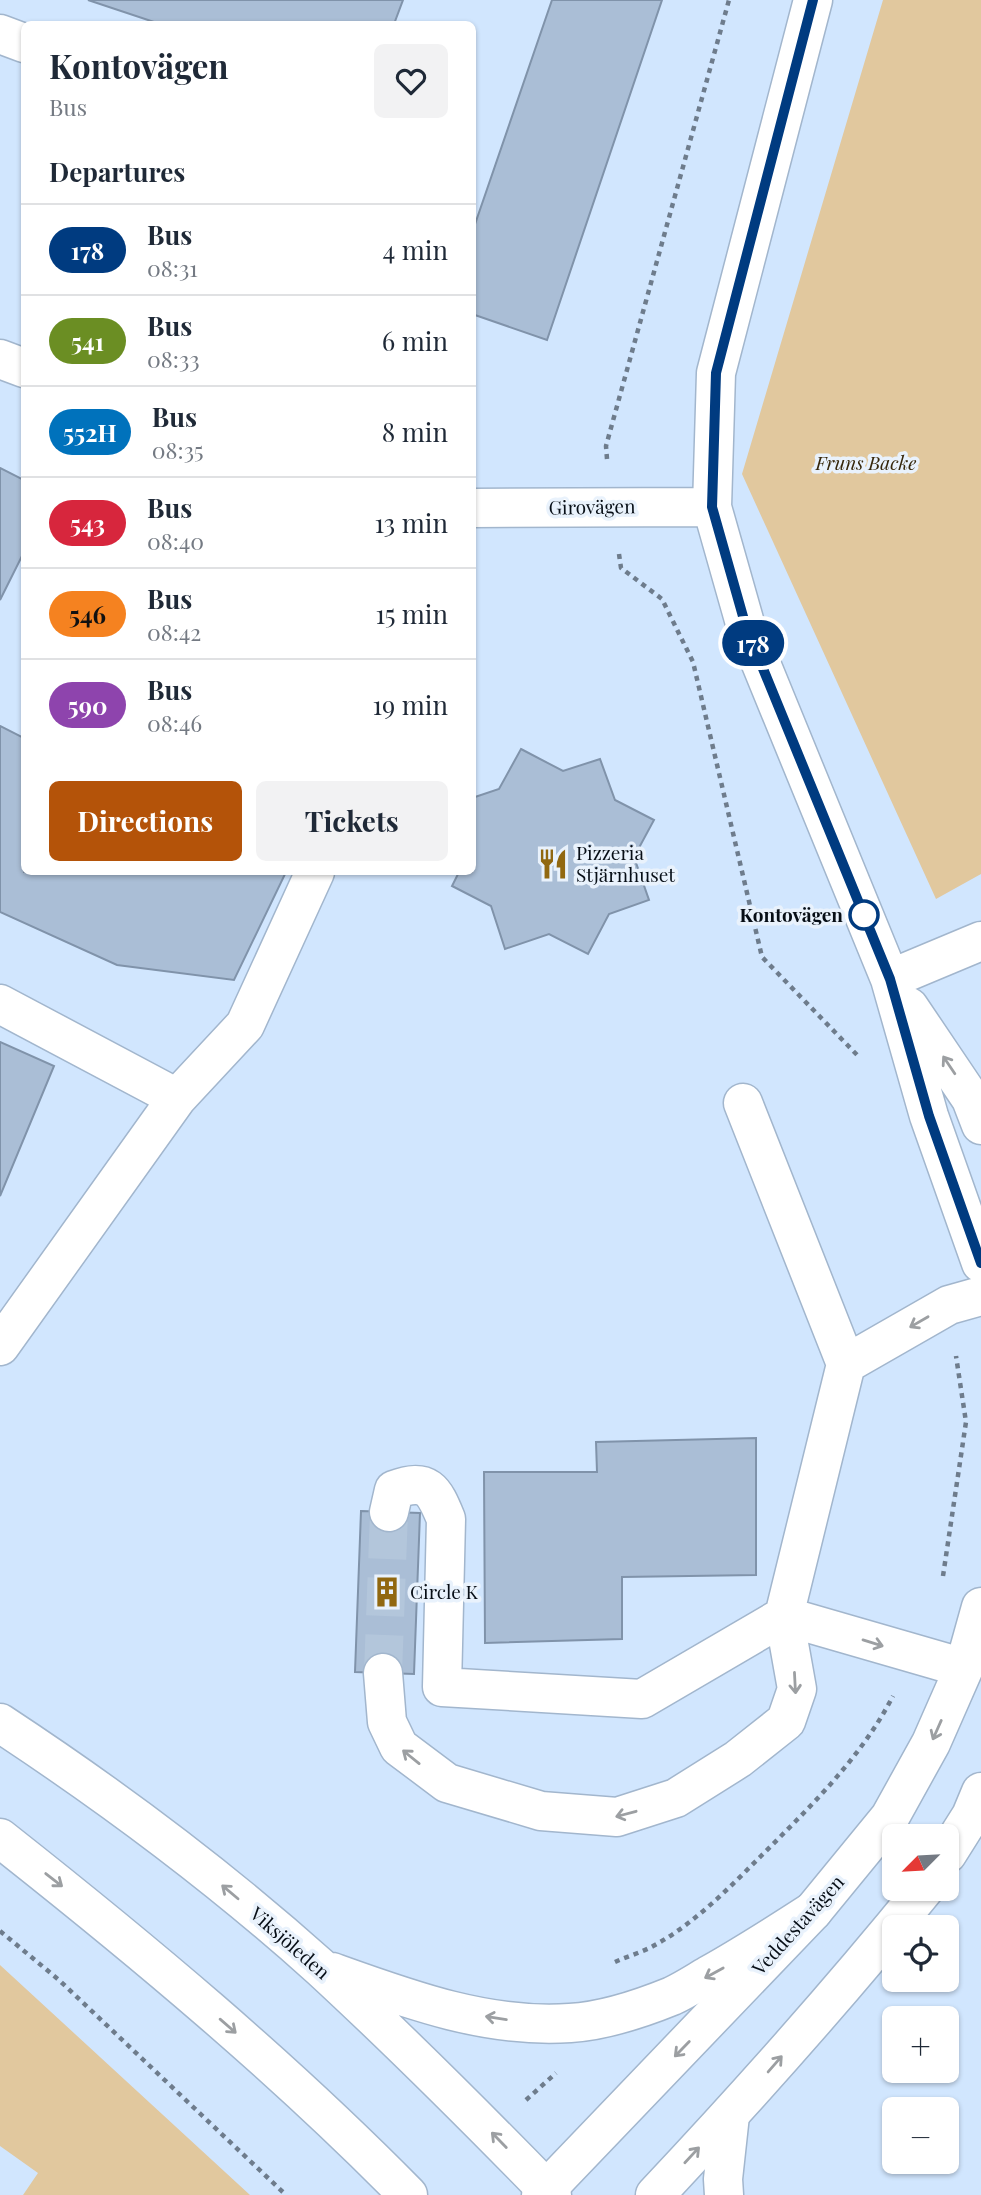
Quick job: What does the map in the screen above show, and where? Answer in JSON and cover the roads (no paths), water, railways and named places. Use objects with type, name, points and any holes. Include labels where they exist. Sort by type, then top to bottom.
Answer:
[{"type":"street","points":[[813,0],[716,373],[712,507],[746,627],[890,979],[929,1116],[981,1263]]},
{"type":"street","points":[[0,34],[21,42]]},
{"type":"street","points":[[0,359],[21,367]]},
{"type":"street","name":"Girovägen","points":[[476,514],[712,507]]},
{"type":"street","points":[[0,1346],[177,1098],[245,1025],[314,875]]},
{"type":"street","points":[[890,979],[981,941]]},
{"type":"street","points":[[890,979],[971,1099],[981,1125]]},
{"type":"street","points":[[0,1004],[177,1098]]},
{"type":"street","points":[[383,1673],[387,1721],[399,1747],[447,1783],[541,1811],[617,1817],[676,1798],[738,1759],[786,1721],[797,1689],[785,1616],[846,1364],[743,1103]]},
{"type":"street","points":[[846,1364],[949,1305],[981,1296]]},
{"type":"street","points":[[389,1512],[394,1490],[409,1484],[422,1484],[436,1494],[446,1519],[442,1687],[642,1699],[785,1616],[964,1668]]},
{"type":"street","name":"Veddestavägen","points":[[546,2193],[813,1911],[890,1817],[931,1743],[964,1668],[981,1607]]},
{"type":"street","name":"Viksjöleden","points":[[0,1723],[59,1762],[207,1873],[320,1968],[493,2134],[546,2193]]},
{"type":"street","points":[[959,1835],[981,1792]]},
{"type":"street","points":[[0,1838],[120,1932],[281,2071],[408,2195]]},
{"type":"street","points":[[655,2195],[730,2115],[914,1901]]},
{"type":"street","points":[[320,1968],[399,1996],[455,2012],[512,2021],[569,2023],[615,2015],[674,1995],[813,1911]]},
{"type":"street","points":[[724,2195],[723,2179],[730,2115]]},
{"type":"tunnel","points":[[383,1673],[389,1512]]},
{"type":"place","name":"Pizzeria Stjärnhuset","points":[[553,864]]},
{"type":"place","name":"Kontovägen","points":[[864,915]]},
{"type":"place","name":"Circle K","points":[[387,1592]]},
{"type":"park label","name":"Fruns Backe","points":[[866,463]]}]
